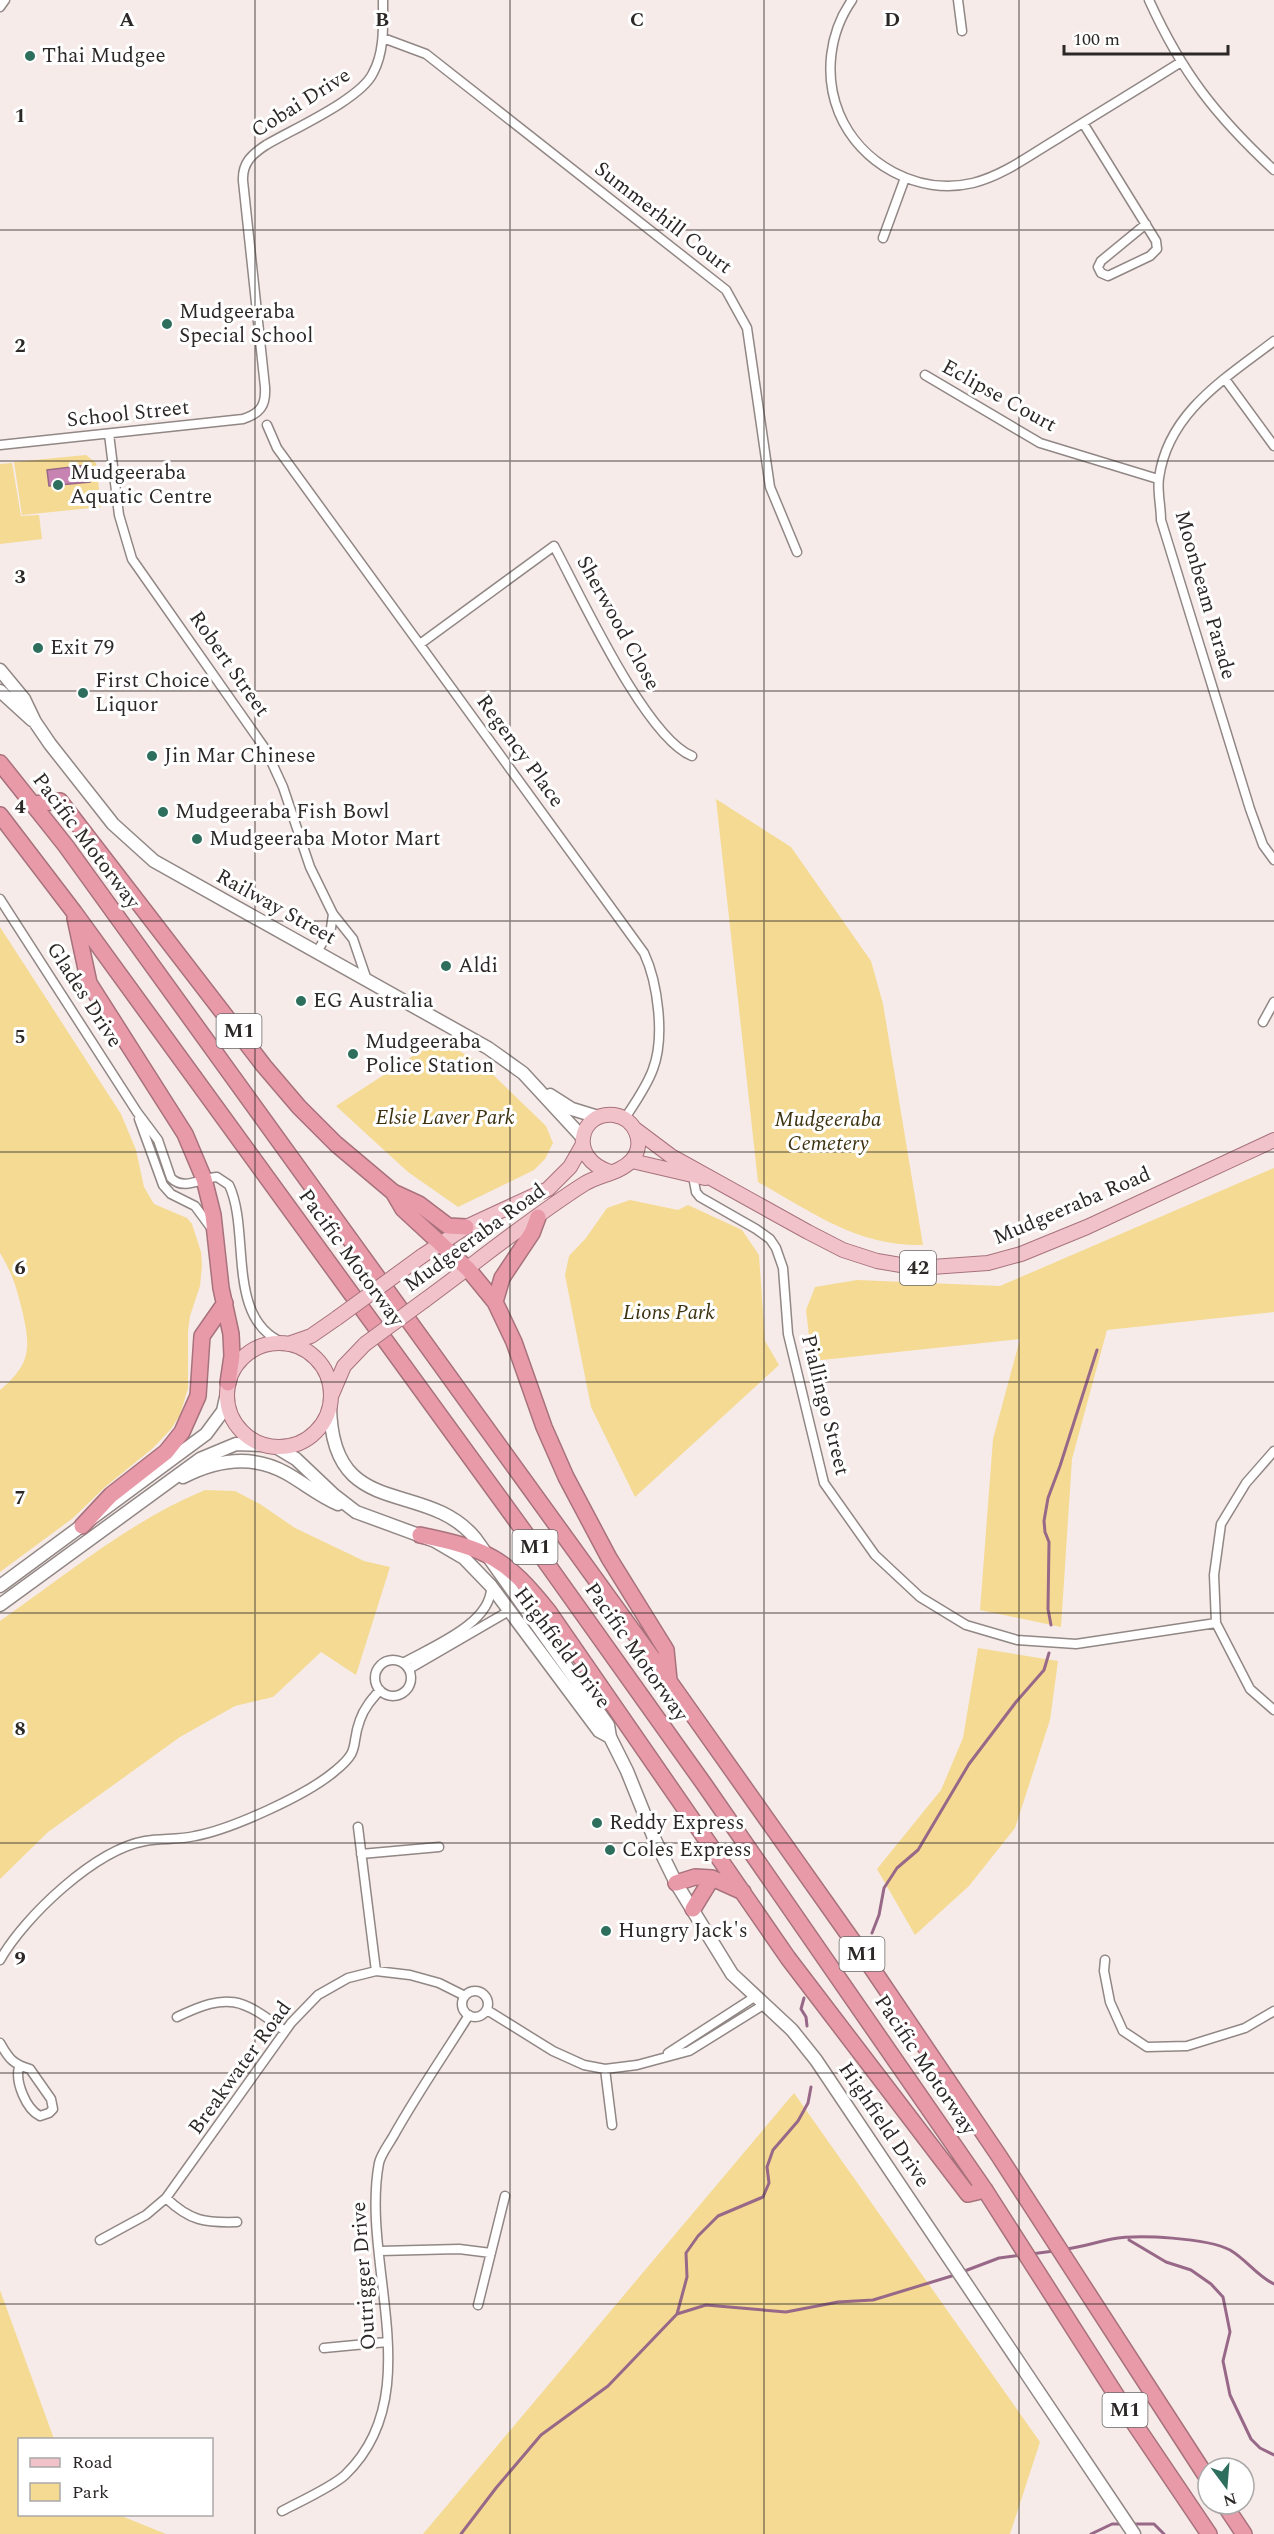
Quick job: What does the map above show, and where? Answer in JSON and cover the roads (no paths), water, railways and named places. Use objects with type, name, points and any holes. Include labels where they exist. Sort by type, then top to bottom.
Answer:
[{"type":"highway","name":"Pacific Motorway","points":[[0,763],[34,804],[669,1681],[867,1961],[1048,2232],[1196,2462]]},
{"type":"highway","name":"M1","points":[[34,804],[60,801],[280,1086],[317,1126],[393,1192],[419,1204],[448,1226],[466,1227]]},
{"type":"highway","name":"Pacific Motorway","points":[[0,815],[74,912],[523,1530],[704,1784],[1012,2230],[1130,2417],[1209,2534]]},
{"type":"highway","name":"M1","points":[[74,912],[89,983],[185,1134],[204,1179],[232,1338],[227,1388]]},
{"type":"highway","name":"M1","points":[[393,1192],[403,1209],[468,1269],[495,1302],[514,1342],[544,1427],[566,1477],[609,1558],[666,1650],[669,1681]]},
{"type":"highway","points":[[495,1302],[502,1278],[532,1233],[538,1217]]},
{"type":"highway","points":[[82,1526],[111,1495],[166,1452],[182,1432],[198,1396],[202,1336],[225,1303]]},
{"type":"highway","name":"M1","points":[[420,1535],[485,1552],[517,1574],[549,1612],[788,1958],[968,2194],[985,2190]]},
{"type":"highway","points":[[676,1883],[695,1877],[712,1878],[743,1892]]},
{"type":"highway","points":[[693,1910],[712,1878]]},
{"type":"highway","points":[[1232,2516],[1244,2534]]},
{"type":"main road","points":[[607,1115],[625,1118],[635,1129],[639,1145],[632,1161],[625,1167],[610,1172],[591,1163],[583,1142],[585,1130],[598,1118],[607,1115]]},
{"type":"main road","name":"Mudgeeraba Road","points":[[635,1129],[671,1156],[843,1250],[877,1261],[918,1268],[988,1263],[1050,1243],[1274,1140]]},
{"type":"main road","name":"Mudgeeraba Road","points":[[286,1344],[311,1336],[466,1227],[548,1189],[570,1167],[583,1142]]},
{"type":"main road","name":"Mudgeeraba Road","points":[[632,1161],[716,1180]]},
{"type":"main road","name":"Mudgeeraba Road","points":[[330,1403],[333,1386],[341,1371],[364,1344],[585,1184],[610,1172]]},
{"type":"main road","points":[[271,1344],[286,1344],[305,1351],[320,1363],[329,1383],[330,1403],[325,1420],[315,1433],[298,1444],[271,1446],[246,1436],[236,1425],[229,1410],[227,1388],[237,1364],[251,1352],[271,1344]]},
{"type":"street","points":[[0,7],[5,0]]},
{"type":"street","name":"Cobai Drive","points":[[258,413],[264,405],[265,387],[243,181],[244,166],[266,144],[360,90],[373,74],[383,38],[383,0]]},
{"type":"street","points":[[852,0],[841,20],[832,51],[831,81],[844,123],[859,144],[876,161],[905,178],[936,185],[954,186],[980,181],[1005,171],[1180,62]]},
{"type":"street","points":[[958,0],[962,31]]},
{"type":"street","points":[[1149,0],[1180,62],[1221,118],[1274,170]]},
{"type":"street","name":"Summerhill Court","points":[[383,38],[426,54],[726,290],[747,328],[770,487],[797,552]]},
{"type":"street","points":[[1083,123],[1146,224],[1157,244],[1154,253],[1108,276],[1101,273],[1098,267],[1101,261],[1146,224]]},
{"type":"street","points":[[883,238],[905,178]]},
{"type":"street","name":"Moonbeam Parade","points":[[1274,340],[1197,401],[1181,421],[1167,446],[1158,479],[1161,520],[1250,809],[1263,844],[1274,860]]},
{"type":"street","name":"Eclipse Court","points":[[925,375],[1040,443],[1158,479]]},
{"type":"street","points":[[1225,379],[1274,446]]},
{"type":"street","name":"School Street","points":[[0,445],[243,419],[258,413]]},
{"type":"street","name":"Regency Place","points":[[267,426],[277,448],[639,944],[648,963],[656,1004],[659,1045],[653,1070],[625,1118]]},
{"type":"street","name":"Robert Street","points":[[109,434],[119,515],[132,559],[266,750],[283,787],[310,867],[333,914],[343,923],[353,939],[367,980]]},
{"type":"street","name":"Sherwood Close","points":[[420,644],[554,546],[636,697],[666,738],[682,752],[692,756]]},
{"type":"street","name":"Railway Street","points":[[0,670],[24,699],[35,722],[113,824],[144,852],[202,889],[488,1048],[534,1084],[572,1109],[598,1118]]},
{"type":"street","name":"Railway Street","points":[[0,691],[15,707],[35,722]]},
{"type":"street","name":"Glades Drive","points":[[0,898],[136,1112],[158,1140],[173,1180],[183,1184],[204,1179]]},
{"type":"street","points":[[317,952],[331,928],[333,914]]},
{"type":"street","points":[[1263,1022],[1274,1002]]},
{"type":"street","name":"Railway Street","points":[[534,1084],[583,1142]]},
{"type":"street","name":"Glades Drive","points":[[136,1112],[163,1185],[173,1195],[198,1209],[216,1237]]},
{"type":"street","name":"Piallingo Street","points":[[693,1176],[696,1192],[700,1197],[756,1229],[770,1239],[776,1248],[783,1268],[788,1334],[824,1483],[875,1555],[921,1597],[966,1625],[1017,1640],[1076,1644],[1216,1623]]},
{"type":"street","points":[[204,1179],[219,1177],[230,1186],[237,1217],[244,1281],[251,1311],[266,1332],[286,1344]]},
{"type":"street","points":[[0,1587],[206,1434],[223,1411],[227,1388]]},
{"type":"street","name":"Highfield Drive","points":[[330,1403],[332,1432],[336,1448],[347,1467],[359,1480],[381,1494],[451,1517],[471,1533],[608,1725],[610,1737],[676,1883],[732,1974],[792,2030],[816,2060],[1134,2534]]},
{"type":"street","points":[[0,1605],[194,1463],[222,1449],[243,1443],[271,1446]]},
{"type":"street","name":"Highfield Drive","points":[[271,1446],[296,1459],[334,1495],[356,1512],[420,1535],[458,1554],[490,1586],[599,1731],[610,1737]]},
{"type":"street","points":[[1274,1451],[1246,1483],[1221,1524],[1214,1575],[1216,1623],[1250,1689],[1274,1710]]},
{"type":"street","points":[[154,1492],[210,1466],[232,1461],[249,1461],[274,1467],[320,1495],[356,1512]]},
{"type":"street","points":[[406,1666],[478,1617],[488,1602],[490,1586]]},
{"type":"street","points":[[406,1666],[508,1611],[511,1589]]},
{"type":"street","points":[[391,1660],[406,1666],[411,1677],[410,1685],[402,1694],[392,1696],[380,1690],[375,1677],[381,1666],[391,1660]]},
{"type":"street","points":[[0,1960],[9,1943],[37,1912],[98,1860],[145,1841],[194,1837],[229,1826],[322,1781],[352,1754],[363,1711],[380,1690]]},
{"type":"street","points":[[358,1827],[376,1971]]},
{"type":"street","points":[[361,1854],[439,1847]]},
{"type":"street","points":[[1105,1960],[1104,1971],[1110,2002],[1123,2031],[1147,2047],[1187,2046],[1245,2028],[1274,2011]]},
{"type":"street","name":"Breakwater Road","points":[[100,2240],[146,2215],[166,2198],[285,2031],[318,1995],[348,1978],[376,1971],[429,1980],[465,1996],[472,1992],[481,1993],[487,1999],[486,2010],[553,2051],[584,2065],[605,2069],[637,2065],[660,2058],[761,2000]]},
{"type":"street","points":[[465,1996],[463,2006],[469,2015],[480,2016],[486,2010]]},
{"type":"street","points":[[177,2017],[205,2004],[230,2001],[252,2006],[285,2031]]},
{"type":"street","name":"Outrigger Drive","points":[[282,2511],[344,2476],[372,2442],[384,2411],[387,2342],[376,2197],[380,2161],[406,2113],[469,2015]]},
{"type":"street","points":[[0,2043],[12,2061],[19,2067],[30,2069],[51,2099],[53,2109],[49,2114],[40,2116],[32,2109],[18,2081],[19,2067]]},
{"type":"street","points":[[605,2069],[612,2125]]},
{"type":"street","points":[[478,2305],[505,2196]]},
{"type":"street","points":[[166,2198],[181,2212],[206,2223],[237,2222]]},
{"type":"street","points":[[380,2252],[459,2249],[492,2253]]},
{"type":"street","points":[[324,2348],[387,2342]]},
{"type":"waterway","points":[[1051,1625],[1048,1609],[1049,1542],[1044,1521],[1048,1498],[1097,1350]]},
{"type":"waterway","points":[[872,1933],[879,1915],[884,1888],[897,1868],[918,1850],[969,1764],[1016,1702],[1044,1670],[1049,1653]]},
{"type":"waterway","points":[[804,1998],[801,2009],[806,2017],[807,2026]]},
{"type":"waterway","points":[[677,2314],[687,2277],[686,2253],[698,2236],[718,2216],[763,2197],[769,2183],[767,2167],[773,2150],[798,2121],[808,2103],[811,2087]]},
{"type":"waterway","points":[[1066,2249],[1124,2238],[1155,2237],[1189,2240],[1230,2250],[1274,2284]]},
{"type":"waterway","points":[[1129,2240],[1166,2262],[1191,2270],[1211,2284],[1223,2297],[1230,2332],[1223,2361],[1230,2395],[1251,2439],[1260,2448],[1274,2455]]},
{"type":"waterway","points":[[1031,2254],[1054,2251]]},
{"type":"waterway","points":[[962,2272],[999,2258],[1021,2255]]},
{"type":"waterway","points":[[461,2534],[541,2435],[608,2386],[677,2314],[706,2305],[786,2312],[838,2302],[873,2300],[955,2275]]},
{"type":"waterway","points":[[1091,2534],[1112,2524],[1122,2524]]},
{"type":"waterway","points":[[1131,2524],[1154,2524],[1164,2534]]},
{"type":"place","name":"Thai Mudgee","points":[[30,56]]},
{"type":"place","name":"Mudgeeraba Special School","points":[[167,324]]},
{"type":"place","name":"Mudgeeraba Aquatic Centre","points":[[58,485]]},
{"type":"place","name":"Exit 79","points":[[38,648]]},
{"type":"place","name":"First Choice Liquor","points":[[83,693]]},
{"type":"place","name":"Jin Mar Chinese","points":[[152,756]]},
{"type":"place","name":"Mudgeeraba Fish Bowl","points":[[163,812]]},
{"type":"place","name":"Mudgeeraba Motor Mart","points":[[197,839]]},
{"type":"place","name":"Aldi","points":[[446,966]]},
{"type":"place","name":"EG Australia","points":[[301,1001]]},
{"type":"place","name":"Mudgeeraba Police Station","points":[[353,1054]]},
{"type":"place","name":"Reddy Express","points":[[597,1823]]},
{"type":"place","name":"Coles Express","points":[[610,1850]]},
{"type":"place","name":"Hungry Jack's","points":[[606,1931]]},
{"type":"park label","name":"Elsie Laver Park","points":[[445,1118]]},
{"type":"park label","name":"Mudgeeraba Cemetery","points":[[828,1132]]},
{"type":"park label","name":"Lions Park","points":[[669,1313]]}]
